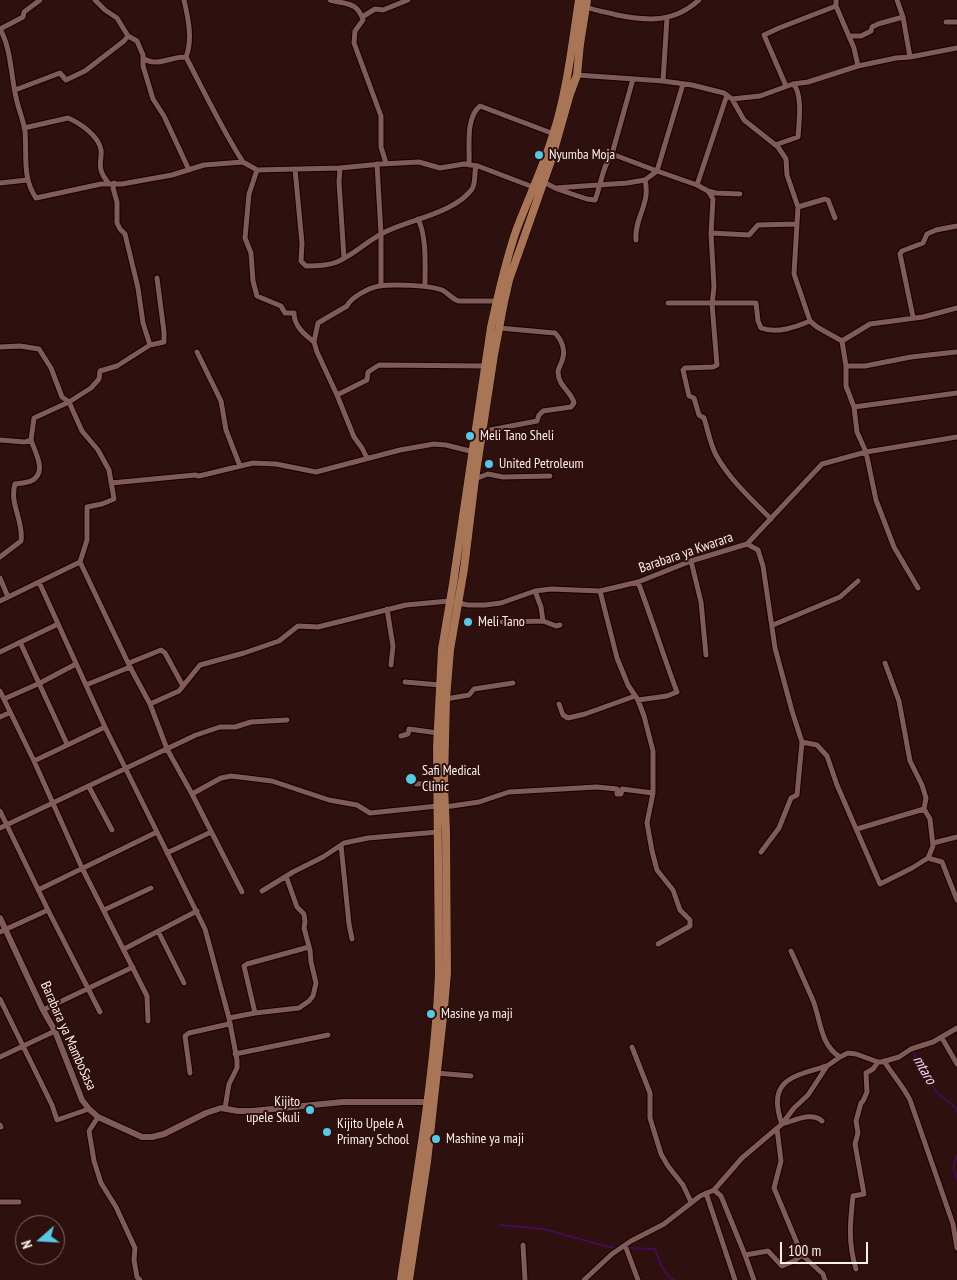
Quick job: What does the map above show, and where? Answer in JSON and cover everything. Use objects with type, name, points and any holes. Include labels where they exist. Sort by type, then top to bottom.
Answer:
[{"type":"main road","points":[[401,1280],[436,1073],[447,973],[442,807],[437,783],[440,685],[458,603],[475,480],[476,452],[482,441],[499,328],[509,280],[554,134],[564,93],[579,0]]},
{"type":"main road","points":[[409,1280],[430,1102],[436,1032],[439,973],[438,832],[444,785],[445,666],[449,601],[476,452],[491,327],[501,278],[533,187],[540,181],[577,75],[587,3]]},
{"type":"street","points":[[40,0],[24,12],[22,17],[0,29],[5,40],[24,128],[27,180],[29,189],[36,198],[172,175],[204,165],[242,162],[257,170],[340,168],[420,162],[440,168],[464,164],[476,166],[533,187]]},
{"type":"street","points":[[95,0],[117,18],[128,36],[137,41],[153,99],[164,116],[189,170]]},
{"type":"street","points":[[184,0],[189,51],[186,57]]},
{"type":"street","points":[[330,0],[352,4],[361,14],[363,20],[355,31],[354,43],[382,116],[381,147],[386,164]]},
{"type":"street","points":[[362,17],[375,9],[384,10],[408,0]]},
{"type":"street","points":[[587,3],[600,12],[637,19],[667,18],[690,8],[699,0]]},
{"type":"street","points":[[897,0],[903,17],[910,57]]},
{"type":"street","points":[[786,86],[764,35],[836,3],[854,48],[858,66]]},
{"type":"street","points":[[849,36],[861,36],[878,24],[903,17]]},
{"type":"street","points":[[663,81],[667,18]]},
{"type":"street","points":[[946,22],[957,22]]},
{"type":"street","points":[[15,90],[60,73],[66,80],[85,71],[128,36]]},
{"type":"street","points":[[732,99],[760,96],[786,86],[808,82],[858,66],[957,48]]},
{"type":"street","points":[[143,58],[148,62],[154,62],[186,57]]},
{"type":"street","points":[[186,57],[242,162]]},
{"type":"street","points":[[577,75],[663,81],[727,95],[732,99],[744,120],[775,145],[786,159],[787,175],[798,207],[794,274],[810,321],[842,341],[846,366],[846,386],[854,407],[857,432],[866,452],[876,500],[894,547],[918,588]]},
{"type":"street","points":[[540,181],[555,188],[595,200],[601,185],[606,162],[612,154],[633,79]]},
{"type":"street","points":[[555,188],[645,180],[657,171],[683,84]]},
{"type":"street","points":[[775,145],[798,137],[799,95],[798,88],[793,84]]},
{"type":"street","points":[[697,185],[727,95]]},
{"type":"street","points":[[470,165],[470,127],[475,110],[480,106],[554,134]]},
{"type":"street","points":[[24,128],[68,118],[92,134],[97,141],[101,150],[101,171],[112,184],[117,202],[117,223],[124,234],[138,288],[143,323],[150,346]]},
{"type":"street","points":[[612,154],[697,185],[708,191],[740,194]]},
{"type":"street","points":[[377,164],[382,234],[381,286]]},
{"type":"street","points":[[295,169],[302,243],[300,256],[302,264],[306,266],[336,263],[382,234],[439,212],[454,204],[467,194],[474,184],[476,166]]},
{"type":"street","points":[[340,168],[338,182],[344,258]]},
{"type":"street","points":[[257,170],[249,194],[245,238],[251,254],[253,281],[257,296],[281,306],[285,313],[294,313],[297,325],[314,342]]},
{"type":"street","points":[[0,183],[27,180]]},
{"type":"street","points":[[636,240],[635,229],[646,201],[647,188],[645,180]]},
{"type":"street","points":[[708,191],[713,199],[711,233],[714,287],[712,304],[717,365],[713,367],[685,368],[683,370],[690,396],[694,398],[700,415],[704,418],[716,454],[728,473],[746,495],[771,519]]},
{"type":"street","points":[[798,207],[826,199],[835,218]]},
{"type":"street","points":[[418,219],[422,226],[425,286]]},
{"type":"street","points":[[711,233],[749,235],[758,225],[797,224]]},
{"type":"street","points":[[913,318],[900,254],[902,251],[923,243],[928,234],[936,230],[957,226]]},
{"type":"street","points":[[0,557],[22,541],[22,534],[13,502],[15,484],[31,481],[36,477],[40,468],[38,453],[31,440],[34,418],[69,402],[95,384],[99,379],[100,371],[117,366],[150,346],[164,342],[157,278]]},
{"type":"street","points":[[367,458],[354,437],[337,395],[316,352],[314,342],[318,323],[366,292],[381,286],[425,286],[442,290],[452,299],[458,301],[496,301]]},
{"type":"street","points":[[668,303],[756,303],[758,321],[761,328],[766,330],[796,328],[810,321]]},
{"type":"street","points":[[842,341],[870,324],[932,315],[957,308]]},
{"type":"street","points":[[482,441],[490,430],[537,421],[543,411],[571,407],[574,403],[573,397],[562,384],[558,372],[564,356],[562,340],[555,333],[499,328]]},
{"type":"street","points":[[0,347],[20,346],[39,349],[51,368],[62,397],[69,402],[82,431],[98,450],[109,470],[114,499],[87,507],[87,540],[80,562],[129,665],[150,704],[167,750],[192,794],[242,892]]},
{"type":"street","points":[[196,352],[221,401],[226,430],[240,466]]},
{"type":"street","points":[[846,366],[865,366],[911,357],[956,352]]},
{"type":"street","points":[[337,395],[367,380],[368,372],[379,364],[486,366]]},
{"type":"street","points":[[854,407],[957,393]]},
{"type":"street","name":"Barabara ya Kwarara","points":[[150,704],[179,691],[200,665],[279,641],[298,626],[318,627],[406,605],[449,601],[484,605],[501,603],[535,591],[551,589],[600,590],[638,582],[691,561],[747,544],[822,464],[866,452],[957,437]]},
{"type":"street","points":[[0,440],[25,442],[31,440]]},
{"type":"street","points":[[111,482],[199,476],[253,463],[276,464],[316,472],[400,450],[434,444],[476,452]]},
{"type":"street","points":[[475,480],[488,474],[503,477],[550,476]]},
{"type":"street","points":[[747,544],[758,550],[763,566],[775,648],[802,742],[796,795],[791,798],[779,828],[761,852]]},
{"type":"street","points":[[691,561],[700,602],[706,655]]},
{"type":"street","points":[[0,601],[80,562]]},
{"type":"street","points":[[0,578],[8,597]]},
{"type":"street","points":[[773,625],[840,597],[858,581]]},
{"type":"street","points":[[39,582],[105,727],[205,929],[229,1018],[237,1068],[229,1084],[225,1108]]},
{"type":"street","points":[[559,704],[563,715],[568,718],[637,698],[667,696],[677,692],[638,582]]},
{"type":"street","points":[[600,590],[617,658],[644,716],[653,751],[653,793],[647,823],[657,870],[673,890],[680,910],[690,920],[690,926],[658,944]]},
{"type":"street","points":[[535,591],[541,607],[543,621]]},
{"type":"street","points":[[387,609],[393,646],[391,666]]},
{"type":"street","points":[[502,622],[543,621],[556,626],[560,625]]},
{"type":"street","points":[[0,652],[58,624]]},
{"type":"street","points":[[20,642],[67,744]]},
{"type":"street","points":[[86,685],[161,650],[165,653],[183,686]]},
{"type":"street","points":[[802,742],[817,745],[827,756],[837,785],[858,829],[880,884],[928,858],[933,843],[930,819],[924,809],[926,798],[910,761],[899,701],[885,663]]},
{"type":"street","points":[[4,700],[76,664]]},
{"type":"street","points":[[405,682],[440,685]]},
{"type":"street","points":[[446,699],[469,696],[474,689],[513,683]]},
{"type":"street","points":[[0,691],[82,868],[147,996],[148,1021]]},
{"type":"street","points":[[0,717],[10,713]]},
{"type":"street","points":[[0,828],[196,735],[220,727],[235,727],[251,722],[287,720]]},
{"type":"street","points":[[34,761],[105,727]]},
{"type":"street","points":[[401,736],[408,734],[409,729],[438,733]]},
{"type":"street","points":[[192,794],[221,778],[232,776],[272,781],[329,800],[357,805],[370,813],[479,802],[509,792],[597,787],[617,789],[617,794],[621,794],[622,789],[653,793]]},
{"type":"street","points":[[416,784],[437,783]]},
{"type":"street","points":[[89,786],[112,830]]},
{"type":"street","points":[[858,829],[924,809]]},
{"type":"street","points":[[0,811],[100,1012]]},
{"type":"street","points":[[38,890],[157,832]]},
{"type":"street","points":[[167,852],[211,832]]},
{"type":"street","points":[[262,891],[323,857],[344,842],[438,832]]},
{"type":"street","points":[[933,843],[957,838]]},
{"type":"street","points":[[341,845],[352,939]]},
{"type":"street","points":[[928,858],[942,862],[957,900]]},
{"type":"street","points":[[229,1018],[299,1008],[313,996],[316,983],[304,928],[304,914],[297,907],[286,876]]},
{"type":"street","points":[[104,910],[151,888]]},
{"type":"street","points":[[3,931],[48,910]]},
{"type":"street","points":[[124,948],[197,911]]},
{"type":"street","name":"Barabara ya MamboSasa","points":[[0,918],[3,931],[55,1031],[82,1100],[98,1117],[142,1137],[164,1134],[214,1110],[225,1108],[238,1111],[252,1111],[343,1102],[430,1102]]},
{"type":"street","points":[[158,931],[184,983]]},
{"type":"street","points":[[256,1013],[244,966],[309,947]]},
{"type":"street","points":[[791,951],[817,1011],[823,1036],[833,1053],[840,1057]]},
{"type":"street","points":[[43,1010],[132,967]]},
{"type":"street","points":[[0,999],[52,1105],[57,1120],[89,1109]]},
{"type":"street","points":[[190,1073],[185,1036],[189,1033],[230,1024]]},
{"type":"street","points":[[856,1270],[851,1253],[849,1232],[852,1196],[864,1194],[855,1144],[858,1133],[856,1121],[866,1092],[866,1073],[881,1062],[898,1057],[911,1049],[916,1049],[942,1038],[957,1028]]},
{"type":"street","points":[[0,1057],[55,1031]]},
{"type":"street","points":[[235,1054],[328,1035]]},
{"type":"street","points":[[942,1038],[957,1064]]},
{"type":"street","points":[[632,1048],[650,1093],[650,1118],[660,1154],[683,1184],[691,1202]]},
{"type":"street","points":[[782,1124],[776,1101],[780,1087],[787,1080],[828,1066],[848,1053],[881,1062],[904,1088],[910,1100],[953,1224],[957,1248]]},
{"type":"street","points":[[584,1280],[612,1254],[625,1245],[664,1224],[691,1202],[714,1190],[742,1158],[782,1124],[794,1108],[808,1095],[828,1066]]},
{"type":"street","points":[[436,1073],[471,1076]]},
{"type":"street","points":[[782,1124],[812,1116],[818,1116],[822,1121]]},
{"type":"street","points":[[98,1117],[89,1131],[94,1161],[101,1183],[116,1207],[135,1248],[134,1260],[137,1277],[140,1280]]},
{"type":"street","points":[[777,1129],[781,1161],[774,1188],[802,1255],[823,1274],[824,1280]]},
{"type":"street","points":[[714,1190],[721,1196],[754,1280]]},
{"type":"street","points":[[706,1193],[735,1280]]},
{"type":"street","points":[[0,1202],[18,1202]]},
{"type":"street","points":[[523,1245],[525,1280]]},
{"type":"street","points":[[625,1245],[638,1280]]},
{"type":"street","points":[[745,1255],[768,1252],[782,1266],[802,1255]]},
{"type":"waterway","name":"mtaro","points":[[912,1051],[937,1093],[954,1106],[957,1111]]},
{"type":"waterway","name":"mtaro","points":[[957,1156],[954,1162],[957,1180]]},
{"type":"waterway","points":[[500,1225],[543,1229],[617,1248]]},
{"type":"waterway","points":[[627,1248],[655,1249],[664,1270],[674,1280]]},
{"type":"place","name":"Nyumba Moja","points":[[539,155]]},
{"type":"place","name":"Meli Tano Sheli","points":[[470,436]]},
{"type":"place","name":"United Petroleum","points":[[489,464]]},
{"type":"place","name":"Meli Tano","points":[[468,622]]},
{"type":"place","name":"Safi Medical Clinic","points":[[411,779]]},
{"type":"place","name":"Masine ya maji","points":[[431,1014]]},
{"type":"place","name":"Kijito upele Skuli","points":[[310,1110]]},
{"type":"place","name":"Kijito Upele A Primary School","points":[[327,1132]]},
{"type":"place","name":"Mashine ya maji","points":[[436,1139]]}]
